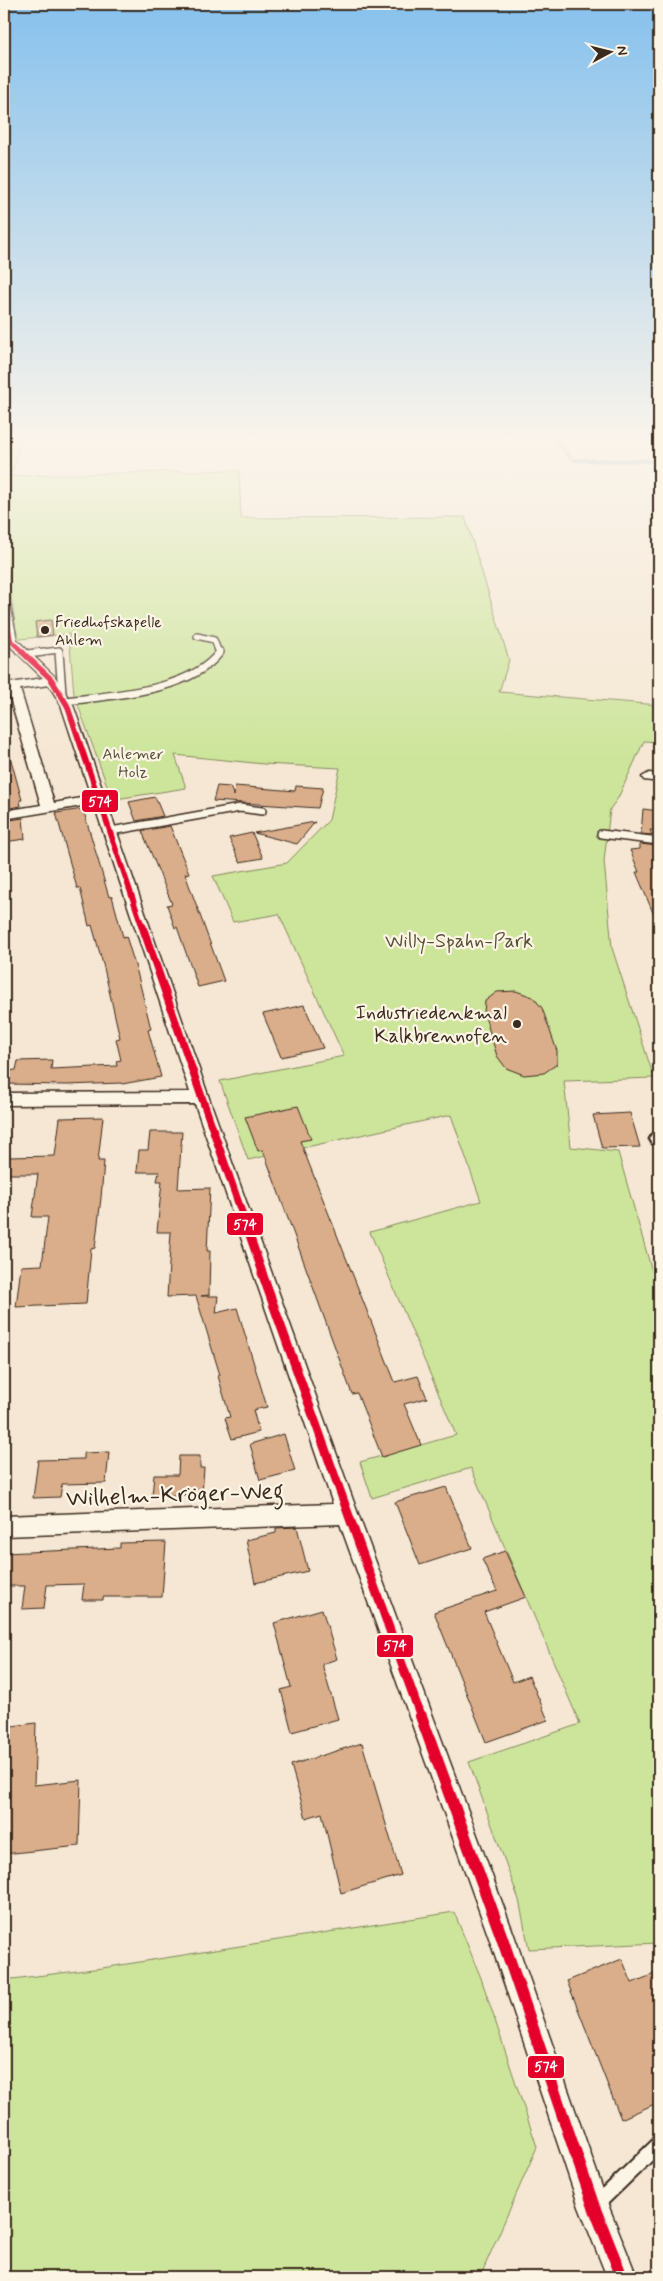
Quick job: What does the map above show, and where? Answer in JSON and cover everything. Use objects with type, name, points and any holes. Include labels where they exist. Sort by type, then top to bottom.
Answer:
[{"type":"street","points":[[4,605],[11,641],[27,654],[64,697],[201,1098],[347,1514],[501,1935],[594,2207],[622,2277]]},
{"type":"street","points":[[48,807],[9,687],[50,681]]},
{"type":"street","points":[[4,815],[100,799]]},
{"type":"street","points":[[4,1099],[201,1098]]},
{"type":"street","name":"Wilhelm-Kröger-Weg","points":[[4,1526],[347,1514]]},
{"type":"lane","points":[[27,654],[59,650],[64,697],[139,691],[194,674],[216,661],[220,652],[214,640],[197,636]]},
{"type":"lane","points":[[111,832],[240,808],[262,811]]},
{"type":"lane","points":[[600,834],[659,842]]},
{"type":"lane","points":[[594,2207],[659,2144]]},
{"type":"green space","name":"Willy-Spahn-Park","points":[[4,544],[473,544],[509,660],[499,692],[659,705],[659,742],[644,741],[618,798],[610,809],[604,861],[612,948],[654,1078],[564,1081],[571,1147],[618,1152],[659,1296],[659,1943],[529,1949],[519,1900],[469,1762],[580,1724],[471,1468],[372,1498],[360,1462],[456,1435],[370,1232],[481,1201],[451,1115],[248,1160],[220,1081],[344,1056],[279,914],[233,922],[213,876],[287,863],[329,820],[340,768],[264,764],[175,755],[186,788],[116,799],[113,791],[109,791],[74,694],[69,634],[20,639],[16,631]]},
{"type":"green space","points":[[454,1912],[481,1978],[537,2147],[480,2277],[4,2277],[4,1980],[102,1968]]},
{"type":"building","name":"Friedhofskapelle Ahlem","points":[[51,620],[53,635],[37,637],[35,622]]},
{"type":"building","points":[[8,749],[22,800],[20,800],[21,806],[4,809],[4,750]]},
{"type":"building","points":[[217,786],[230,787],[234,796],[235,786],[295,791],[296,786],[323,788],[318,808],[213,801]]},
{"type":"building","points":[[155,797],[163,816],[136,821],[129,802]]},
{"type":"building","points":[[83,809],[109,897],[112,896],[123,937],[126,936],[137,972],[151,1029],[148,1030],[161,1077],[122,1084],[7,1084],[7,1071],[16,1070],[18,1061],[52,1060],[51,1069],[117,1066],[116,1061],[121,1060],[116,1039],[120,1038],[104,968],[92,925],[89,926],[80,888],[77,888],[56,813]]},
{"type":"building","points":[[643,809],[659,811],[659,831],[650,830],[652,835],[641,834]]},
{"type":"building","points":[[23,818],[25,839],[4,842],[4,821]]},
{"type":"building","points":[[315,822],[297,844],[254,833]]},
{"type":"building","points":[[170,826],[189,873],[185,874],[224,981],[198,987],[177,927],[175,928],[167,905],[172,904],[142,831]]},
{"type":"building","points":[[252,833],[263,858],[240,862],[229,838]]},
{"type":"building","points":[[640,844],[657,846],[659,852],[659,927],[636,872],[639,872],[630,850],[640,849]]},
{"type":"building","name":"Industriedenkmal Kalkbrennofen","points":[[516,991],[533,997],[542,1008],[557,1051],[557,1064],[544,1073],[524,1075],[506,1068],[497,1056],[484,1013],[485,1001],[497,992]]},
{"type":"building","points":[[304,1005],[323,1048],[281,1057],[263,1014]]},
{"type":"building","points":[[298,1106],[311,1139],[300,1141],[395,1382],[418,1376],[427,1398],[404,1404],[421,1445],[382,1457],[357,1393],[352,1394],[263,1150],[258,1151],[245,1117]]},
{"type":"building","points":[[630,1113],[640,1147],[602,1148],[593,1115]]},
{"type":"building","points":[[103,1117],[98,1161],[104,1161],[101,1198],[95,1248],[91,1249],[86,1304],[16,1307],[21,1266],[42,1265],[48,1217],[32,1217],[38,1174],[6,1174],[9,1157],[55,1156],[60,1118]]},
{"type":"building","points":[[150,1132],[182,1132],[178,1189],[210,1188],[207,1251],[210,1251],[209,1295],[201,1296],[218,1296],[216,1313],[237,1308],[267,1407],[253,1410],[259,1432],[232,1439],[225,1418],[230,1417],[218,1376],[220,1375],[196,1296],[167,1297],[171,1232],[157,1232],[162,1181],[157,1181],[159,1172],[137,1172],[139,1150],[148,1150]]},
{"type":"building","points":[[284,1434],[295,1471],[260,1480],[250,1444]]},
{"type":"building","points":[[109,1452],[106,1483],[62,1484],[60,1497],[33,1498],[38,1460],[84,1459],[84,1453]]},
{"type":"building","points":[[179,1456],[200,1456],[200,1468],[204,1468],[202,1494],[152,1496],[154,1475],[178,1475]]},
{"type":"building","points":[[446,1487],[472,1548],[420,1565],[395,1502]]},
{"type":"building","points":[[297,1527],[308,1571],[255,1583],[246,1540],[276,1533],[276,1528]]},
{"type":"building","points":[[166,1542],[162,1597],[103,1597],[103,1600],[82,1600],[84,1584],[47,1585],[44,1608],[22,1609],[25,1586],[4,1586],[4,1553],[120,1548],[120,1543]]},
{"type":"building","points":[[505,1551],[526,1597],[484,1612],[513,1682],[529,1676],[548,1720],[486,1742],[434,1612],[497,1591],[482,1559]]},
{"type":"building","points":[[322,1609],[337,1659],[322,1664],[338,1719],[292,1732],[281,1690],[291,1687],[274,1623]]},
{"type":"building","points":[[36,1723],[34,1785],[81,1780],[79,1846],[4,1854],[4,1727]]},
{"type":"building","points":[[362,1743],[401,1875],[341,1893],[322,1813],[306,1818],[291,1765]]},
{"type":"building","points":[[622,1959],[632,1983],[659,1972],[659,2102],[621,2119],[567,1981]]},
{"type":"transit line","name":"574","points":[[4,605],[11,641],[51,679],[67,705],[201,1098],[347,1514],[501,1935],[594,2207],[622,2277]]},
{"type":"place","name":"Friedhofskapelle Ahlem","points":[[45,630]]},
{"type":"place","name":"Industriedenkmal Kalkbrennofen","points":[[517,1024]]},
{"type":"park label","name":"Ahlemer Holz","points":[[133,762]]}]
